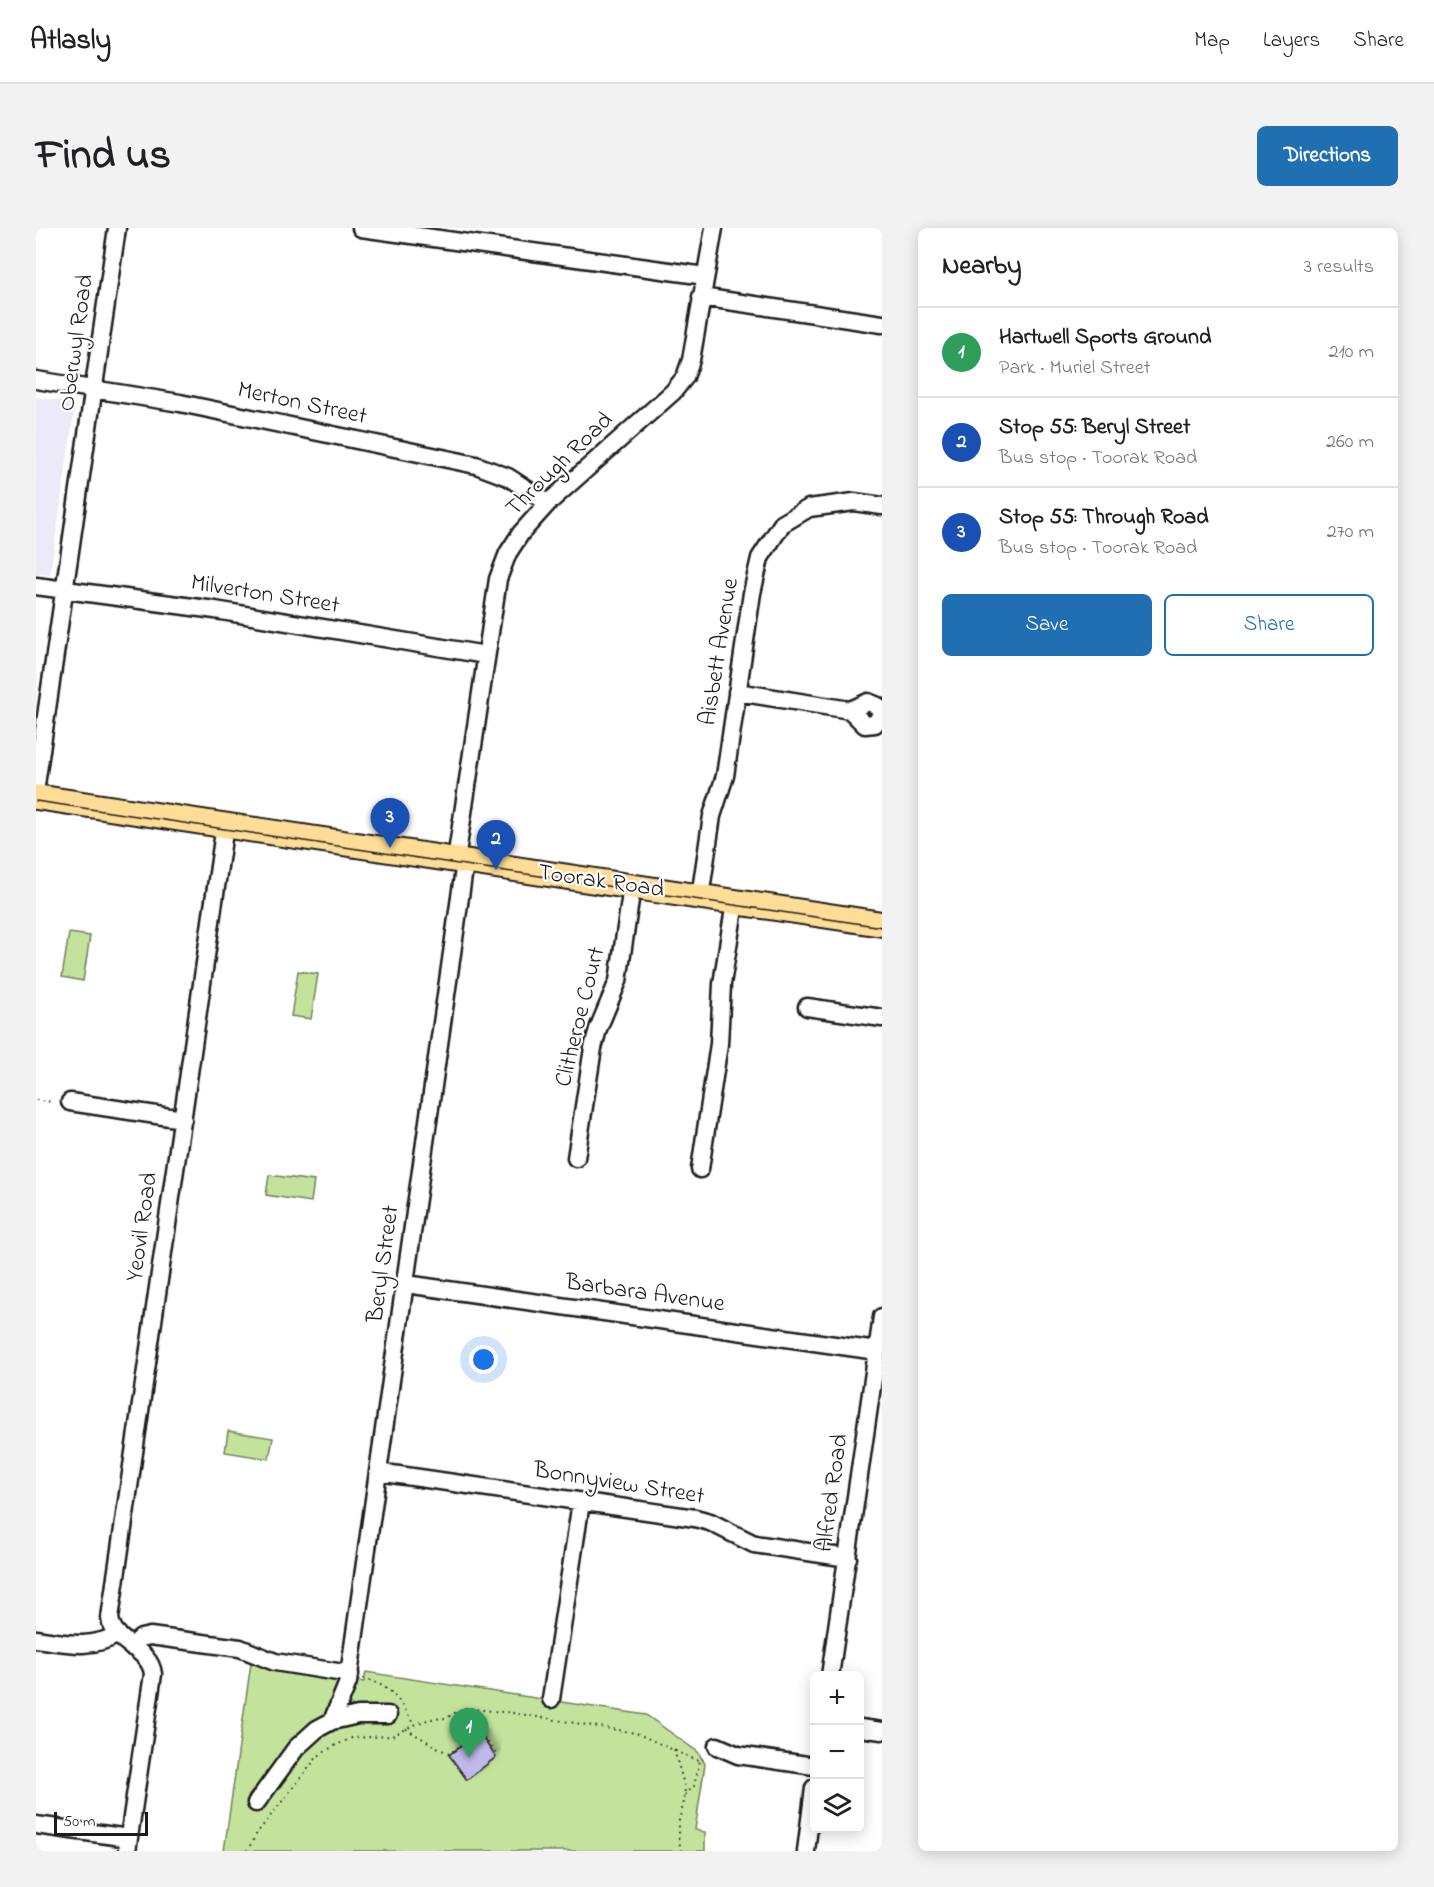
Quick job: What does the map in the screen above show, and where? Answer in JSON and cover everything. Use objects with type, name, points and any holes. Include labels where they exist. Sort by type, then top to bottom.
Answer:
[{"type":"highway","name":"Toorak Road","points":[[36,797],[882,924]]},
{"type":"street","name":"Oberwyl Road","points":[[36,785],[117,228]]},
{"type":"street","points":[[361,228],[705,276]]},
{"type":"street","name":"Through Road","points":[[460,861],[486,655],[498,579],[508,554],[521,533],[548,503],[673,392],[685,377],[691,360],[714,228]]},
{"type":"street","points":[[701,297],[882,324]]},
{"type":"street","name":"Merton Street","points":[[36,380],[180,403],[476,465],[508,477],[548,503]]},
{"type":"street","name":"Aisbett Avenue","points":[[700,897],[712,816],[724,776],[752,593],[760,558],[782,524],[809,508],[854,502],[882,506]]},
{"type":"street","name":"Milverton Street","points":[[36,586],[215,610],[486,655]]},
{"type":"street","points":[[737,693],[850,710]]},
{"type":"street","name":"Yeovil Road","points":[[118,1634],[110,1623],[110,1613],[225,825]]},
{"type":"street","name":"Beryl Street","points":[[332,1721],[348,1682],[356,1676],[378,1472],[406,1284],[460,861]]},
{"type":"street","name":"Clitheroe Court","points":[[576,1158],[593,1048],[598,1029],[618,981],[632,887]]},
{"type":"street","points":[[700,1169],[719,1044],[722,984],[735,902]]},
{"type":"street","points":[[807,1006],[882,1017]]},
{"type":"street","points":[[70,1102],[183,1119]]},
{"type":"street","name":"Barbara Avenue","points":[[406,1284],[877,1352]]},
{"type":"street","name":"Alfred Road","points":[[831,1671],[882,1317]]},
{"type":"street","name":"Bonnyview Street","points":[[378,1472],[703,1520],[754,1544],[848,1558]]},
{"type":"street","points":[[551,1699],[580,1502]]},
{"type":"street","points":[[36,1639],[86,1645],[98,1644],[118,1634],[148,1660],[153,1674],[128,1845],[36,1825]]},
{"type":"street","points":[[131,1647],[141,1638],[150,1636],[240,1648],[275,1662],[356,1676]]},
{"type":"street","points":[[256,1803],[296,1748],[317,1729],[332,1721],[358,1715],[387,1715]]},
{"type":"street","points":[[864,1729],[882,1731]]},
{"type":"street","points":[[717,1746],[738,1755],[810,1765]]},
{"type":"street","points":[[806,1851],[810,1820]]},
{"type":"path","points":[[36,1100],[53,1102]]},
{"type":"path","points":[[356,1676],[380,1683],[392,1692],[414,1725]]},
{"type":"path","points":[[247,1851],[257,1833],[318,1756],[352,1738],[392,1736],[430,1719],[446,1718],[464,1708],[533,1715],[630,1732],[701,1760],[693,1786],[685,1795]]},
{"type":"path","points":[[406,1729],[449,1754],[480,1731],[496,1754]]},
{"type":"path","points":[[674,1750],[683,1779],[685,1795],[679,1820],[681,1851]]},
{"type":"shaded area","points":[[36,397],[71,402],[75,407],[50,575],[36,573]]},
{"type":"green space","points":[[69,933],[90,936],[83,981],[62,977]]},
{"type":"green space","points":[[298,971],[318,974],[311,1019],[291,1016]]},
{"type":"green space","points":[[269,1175],[314,1181],[311,1202],[266,1195]]},
{"type":"green space","points":[[228,1431],[273,1438],[269,1459],[225,1452]]},
{"type":"green space","points":[[251,1663],[364,1682],[366,1672],[646,1715],[698,1752],[705,1764],[695,1830],[705,1832],[705,1851],[224,1851]]},
{"type":"building","points":[[479,1733],[496,1757],[467,1780],[449,1755]]},
{"type":"tram line","points":[[36,801],[882,927]]},
{"type":"place","name":"Stop 55: Through Road","points":[[390,848]]},
{"type":"place","name":"Stop 55: Beryl Street","points":[[496,870]]},
{"type":"place","name":"Hartwell Sports Ground","points":[[469,1758]]}]
